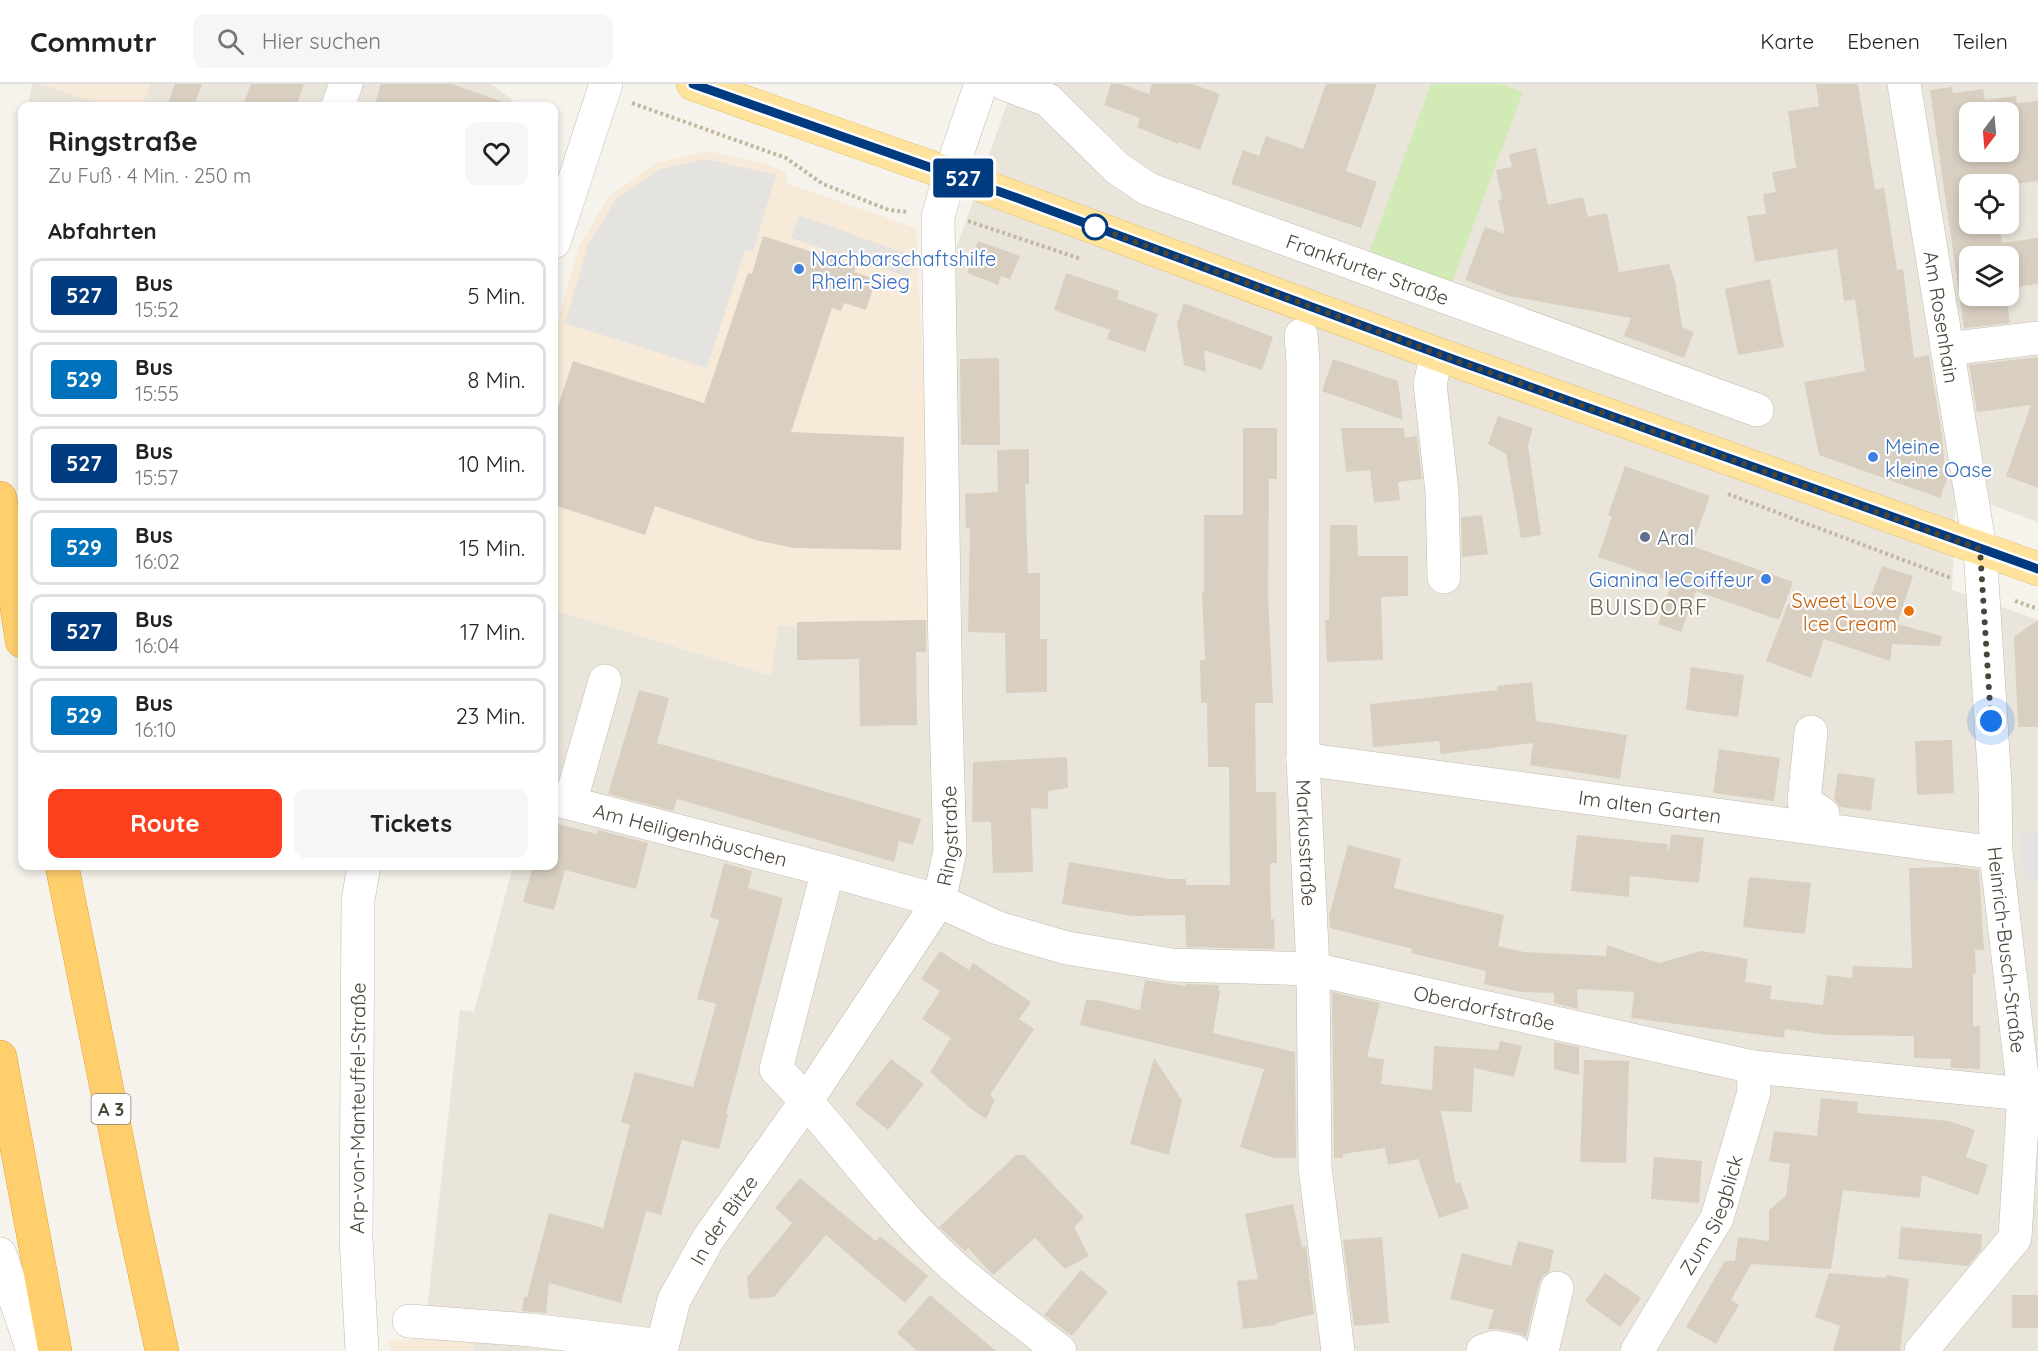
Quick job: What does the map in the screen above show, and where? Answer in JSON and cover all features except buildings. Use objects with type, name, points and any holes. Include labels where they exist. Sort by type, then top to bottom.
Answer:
[{"type":"highway","points":[[0,498],[18,616]]},
{"type":"highway","name":"A 3","points":[[63,870],[162,1351]]},
{"type":"highway","points":[[0,1057],[55,1351]]},
{"type":"main road","points":[[693,84],[950,174],[1437,354],[2038,569]]},
{"type":"street","points":[[339,102],[346,84]]},
{"type":"street","points":[[558,230],[606,84]]},
{"type":"street","points":[[950,174],[981,84]]},
{"type":"street","name":"Frankfurter Straße","points":[[1005,84],[1048,100],[1117,168],[1148,189],[1757,410]]},
{"type":"street","name":"Am Rosenhain","points":[[1904,84],[1980,549]]},
{"type":"street","name":"Ringstraße","points":[[807,1100],[939,902],[950,852],[938,217],[950,174]]},
{"type":"street","name":"Markusstraße","points":[[1301,335],[1303,362],[1303,759],[1313,969],[1315,1168],[1338,1351]]},
{"type":"street","points":[[1947,349],[2038,338]]},
{"type":"street","points":[[1437,354],[1430,384],[1442,491],[1444,577]]},
{"type":"street","name":"Heinrich-Busch-Straße","points":[[1921,1351],[2015,1238],[2031,1093],[1996,853],[1980,549]]},
{"type":"street","points":[[562,801],[605,681]]},
{"type":"street","points":[[1811,732],[1804,801],[1823,814],[1822,829]]},
{"type":"street","name":"Im alten Garten","points":[[1303,759],[1996,853]]},
{"type":"street","name":"Am Heiligenhäuschen","points":[[562,801],[828,870],[939,902]]},
{"type":"street","name":"Arp-von-Manteuffel-Straße","points":[[362,1351],[356,1238],[358,900],[363,870]]},
{"type":"street","points":[[828,870],[776,1069],[807,1100],[883,1193],[936,1250],[1060,1351]]},
{"type":"street","name":"Oberdorfstraße","points":[[939,902],[998,928],[1067,948],[1172,965],[1313,969],[1753,1067],[2031,1093]]},
{"type":"street","name":"Zum Siegblick","points":[[1637,1351],[1717,1218],[1754,1092],[1753,1067]]},
{"type":"street","name":"In der Bitze","points":[[662,1348],[674,1300],[708,1239],[807,1100]]},
{"type":"street","points":[[0,1254],[33,1351]]},
{"type":"street","points":[[1542,1351],[1557,1288]]},
{"type":"street","points":[[409,1321],[531,1330],[662,1348]]},
{"type":"street","points":[[1484,1351],[1495,1347],[1514,1351]]},
{"type":"shaded area","points":[[32,84],[40,84],[96,102],[29,102]]},
{"type":"shaded area","points":[[40,84],[150,84],[143,102],[96,102]]},
{"type":"shaded area","points":[[150,84],[491,84],[514,102],[143,102]]},
{"type":"shaded area","points":[[1014,84],[2038,84],[2038,522],[1956,492],[1952,590],[2038,620],[2038,1351],[474,1351],[470,1333],[427,1310],[460,1010],[474,1012],[512,870],[558,870],[558,611],[770,675],[778,626],[928,620],[962,622],[954,290],[957,246]]},
{"type":"shaded area","points":[[708,151],[763,163],[786,172],[786,183],[916,228],[927,442],[928,620],[778,626],[771,675],[558,611],[558,320],[579,246],[609,196],[656,163]]},
{"type":"shaded area","points":[[705,159],[776,175],[753,252],[745,250],[707,368],[565,323],[588,245],[616,199],[658,170]]},
{"type":"shaded area","points":[[799,215],[915,257],[908,277],[791,238]]},
{"type":"shaded area","points":[[2038,832],[2038,881],[2023,882],[2019,833]]},
{"type":"shaded area","points":[[470,1333],[474,1351],[390,1351],[389,1340],[436,1339]]},
{"type":"green space","points":[[1431,84],[1501,84],[1523,92],[1450,288],[1367,259]]},
{"type":"bus line","name":"527","points":[[693,84],[1020,199],[1458,361],[2038,569]]},
{"type":"place","name":"Nachbarschaftshilfe Rhein-Sieg","points":[[799,269]]},
{"type":"place","name":"Meine kleine Oase","points":[[1873,457]]},
{"type":"place","name":"Aral","points":[[1645,537]]},
{"type":"place","name":"Gianina leCoiffeur","points":[[1766,579]]},
{"type":"place","name":"Sweet Love Ice Cream","points":[[1909,611]]},
{"type":"district","name":"BUISDORF","points":[[1649,607]]},
{"type":"route","points":[[1095,227],[1458,361],[1980,549],[1991,721]]}]
